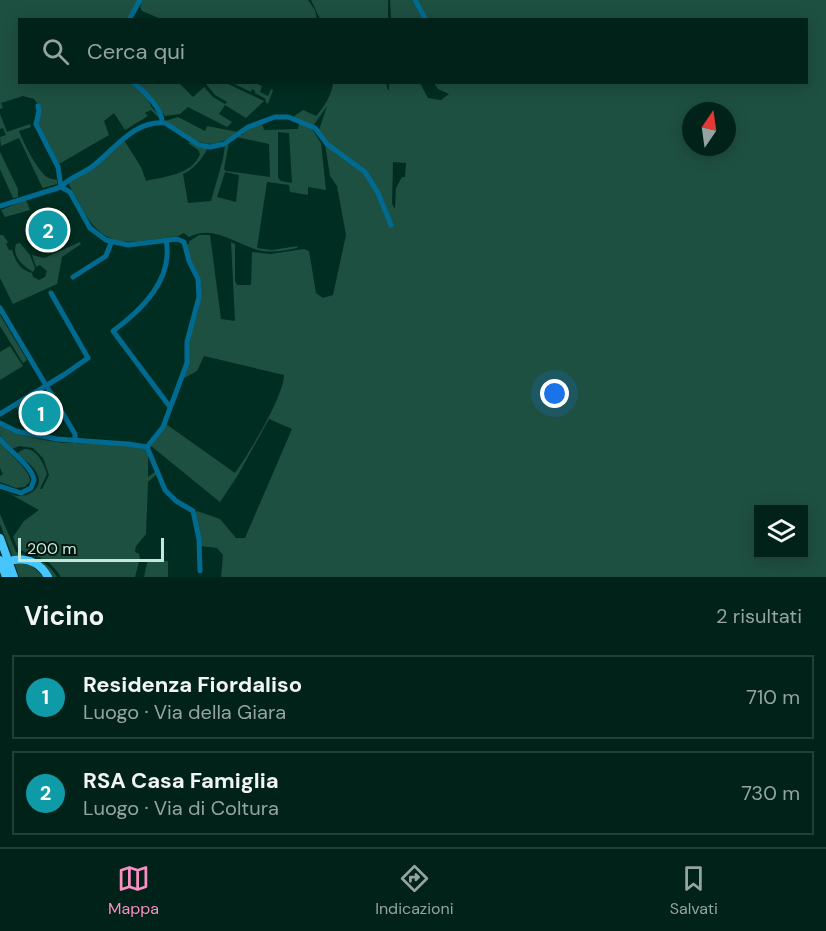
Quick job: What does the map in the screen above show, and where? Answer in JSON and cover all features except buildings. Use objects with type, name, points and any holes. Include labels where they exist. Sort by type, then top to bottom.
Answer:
[{"type":"highway","points":[[0,538],[14,577]]},
{"type":"highway","points":[[6,577],[0,562],[21,559],[33,562],[45,571],[48,577]]},
{"type":"street","points":[[130,18],[140,0]]},
{"type":"street","points":[[415,0],[425,18]]},
{"type":"street","points":[[135,84],[161,114],[162,122]]},
{"type":"street","points":[[38,106],[36,124],[58,167],[61,187]]},
{"type":"street","points":[[0,206],[61,187],[65,182],[93,166],[134,130],[141,127],[162,122],[179,130],[199,145],[210,147],[224,144],[245,128],[275,117],[288,117],[315,128],[327,144],[365,171],[378,193],[391,225]]},
{"type":"street","points":[[61,187],[70,192],[90,228],[111,243],[128,245],[179,239],[184,242],[189,261],[198,279],[199,302],[187,342],[187,363],[163,427],[147,447]]},
{"type":"street","points":[[166,240],[167,262],[153,295],[144,307],[113,331],[170,407]]},
{"type":"street","points":[[73,277],[106,256],[111,243]]},
{"type":"street","points":[[0,414],[88,358],[51,293]]},
{"type":"street","points":[[0,308],[75,434],[75,441]]},
{"type":"street","points":[[0,418],[3,424],[10,429]]},
{"type":"street","points":[[0,423],[10,429],[45,437],[147,447]]},
{"type":"street","points":[[0,439],[30,468],[34,480],[31,488],[21,493],[0,486]]},
{"type":"street","points":[[147,447],[165,490],[176,501],[193,511],[198,531],[200,571]]},
{"type":"shaded area","points":[[0,0],[139,0],[129,18],[18,18],[18,84],[132,84],[146,96],[152,108],[160,115],[160,119],[151,110],[145,113],[148,116],[125,130],[114,113],[104,121],[109,135],[59,164],[38,123],[39,106],[34,99],[23,96],[1,103],[3,108],[0,109]]},
{"type":"shaded area","points":[[142,0],[308,0],[315,10],[317,18],[159,18],[142,11],[140,7]]},
{"type":"shaded area","points":[[311,0],[388,0],[388,18],[320,18]]},
{"type":"shaded area","points":[[390,0],[412,0],[423,18],[391,18]]},
{"type":"shaded area","points":[[417,0],[826,0],[826,577],[221,577],[223,555],[217,548],[200,546],[195,514],[197,511],[220,519],[236,538],[245,538],[292,429],[269,419],[220,502],[151,446],[166,424],[235,473],[278,397],[284,375],[204,356],[197,371],[184,378],[188,344],[201,295],[186,245],[199,235],[210,235],[221,319],[235,321],[231,242],[235,244],[235,281],[237,285],[251,285],[252,252],[270,254],[304,249],[309,251],[316,293],[323,298],[333,295],[346,235],[337,186],[330,176],[325,144],[328,145],[319,130],[327,106],[313,126],[293,117],[303,110],[316,116],[327,101],[333,84],[386,84],[389,90],[389,84],[421,84],[428,98],[441,100],[449,94],[438,89],[435,84],[808,84],[808,18],[426,18]],"holes":[[[393,162],[406,163],[405,177],[402,177],[396,188],[395,209],[392,204]]]},
{"type":"shaded area","points":[[140,84],[180,84],[193,97],[204,87],[213,97],[225,104],[227,102],[215,95],[206,84],[228,84],[264,101],[246,118],[225,105],[219,114],[232,122],[227,127],[188,107],[180,114],[165,116]]},
{"type":"shaded area","points":[[234,84],[257,84],[262,86],[260,92],[268,96],[271,89],[273,90],[268,104],[266,99],[252,89],[251,92]]},
{"type":"shaded area","points":[[0,114],[7,132],[30,124],[31,127],[19,131],[21,136],[39,168],[47,177],[57,180],[57,184],[42,187],[19,138],[1,146],[0,137],[6,135],[3,128],[0,129]]},
{"type":"shaded area","points":[[178,117],[205,131],[207,126],[238,132],[217,143],[200,142],[165,121]]},
{"type":"shaded area","points":[[262,123],[264,130],[298,129],[299,123],[312,129],[321,143],[326,190],[308,187],[308,195],[290,192],[289,185],[267,182],[257,248],[272,250],[298,246],[297,248],[263,251],[224,236],[207,233],[189,237],[184,233],[146,241],[120,241],[99,231],[89,219],[68,182],[124,140],[141,167],[146,181],[178,174],[191,166],[200,154],[188,143],[192,142],[208,148],[197,163],[183,174],[188,203],[211,201],[225,146],[229,142],[224,169],[226,171],[270,177],[269,144],[236,137],[243,135],[244,131]],"holes":[[[278,132],[289,133],[292,183],[281,181],[278,178]],[[225,172],[239,175],[236,202],[217,197]]]},
{"type":"shaded area","points":[[0,152],[18,189],[18,197],[13,198],[0,169]]},
{"type":"shaded area","points":[[26,200],[30,210],[5,217],[1,210]]},
{"type":"shaded area","points":[[0,235],[3,235],[8,242],[6,244],[9,250],[12,250],[19,265],[39,280],[45,277],[47,271],[40,265],[36,267],[32,255],[44,258],[80,242],[81,244],[62,257],[57,284],[13,304],[0,278]]},
{"type":"shaded area","points":[[20,243],[30,255],[35,268],[33,272],[17,257],[16,244]]},
{"type":"shaded area","points":[[0,315],[27,360],[23,363],[0,326]]},
{"type":"shaded area","points":[[10,346],[23,366],[0,380],[0,352]]},
{"type":"shaded area","points":[[22,402],[40,435],[29,433],[30,429],[25,428],[16,406]]},
{"type":"shaded area","points":[[0,425],[53,442],[118,445],[145,449],[148,455],[148,477],[156,471],[158,473],[148,482],[146,534],[136,546],[135,552],[140,558],[135,577],[61,577],[47,561],[18,549],[13,537],[24,521],[39,510],[10,494],[22,496],[28,494],[37,487],[39,482],[33,468],[17,454],[27,449],[40,458],[47,474],[40,489],[49,475],[43,458],[33,448],[19,446],[12,449],[0,435]]},
{"type":"shaded area","points":[[0,443],[27,472],[30,481],[25,487],[16,488],[0,482],[0,476],[3,474],[0,468]]},
{"type":"shaded area","points":[[0,514],[16,552],[49,566],[57,577],[52,577],[46,568],[13,557],[0,524]]},
{"type":"shaded area","points":[[148,559],[168,561],[168,577],[144,577]]},
{"type":"shaded area","points":[[15,564],[32,566],[44,577],[19,577]]},
{"type":"place","name":"RSA Casa Famiglia","points":[[48,230]]},
{"type":"place","name":"Residenza Fiordaliso","points":[[41,413]]}]
